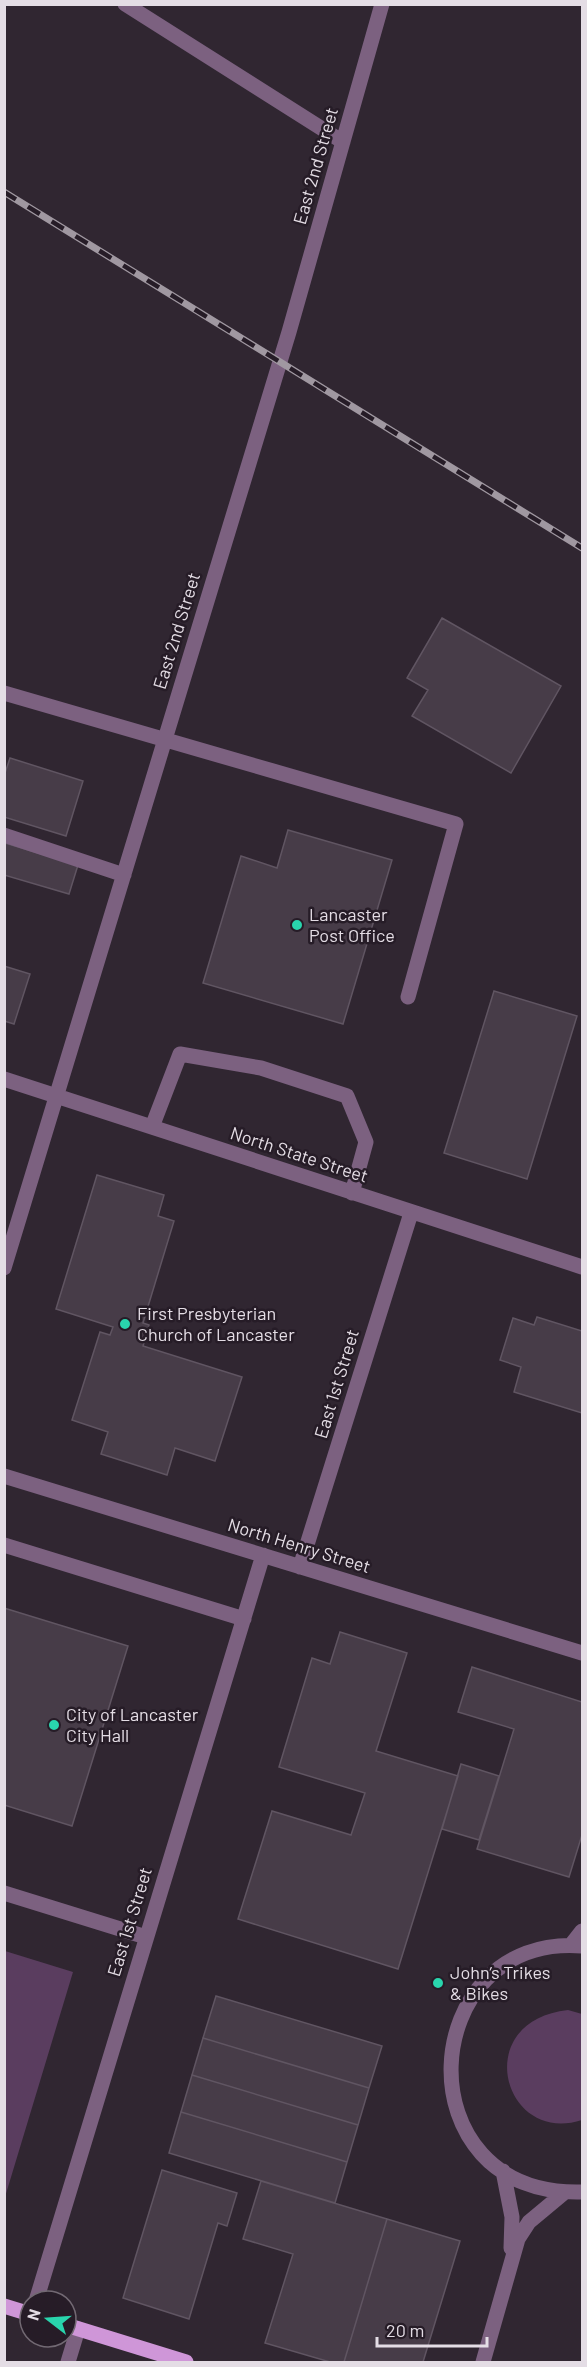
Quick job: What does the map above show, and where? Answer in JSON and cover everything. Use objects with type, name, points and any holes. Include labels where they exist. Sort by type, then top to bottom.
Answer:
[{"type":"main road","points":[[78,2329],[186,2362]]},
{"type":"street","points":[[125,4],[343,142]]},
{"type":"street","name":"East 2nd Street","points":[[4,1268],[289,332],[382,4]]},
{"type":"street","points":[[4,693],[456,824],[408,997]]},
{"type":"street","points":[[4,834],[124,875]]},
{"type":"street","points":[[152,1127],[180,1054],[261,1068],[293,1078],[347,1096],[366,1142],[352,1193]]},
{"type":"street","name":"North State Street","points":[[4,1079],[582,1267]]},
{"type":"street","name":"East 1st Street","points":[[300,1567],[411,1213]]},
{"type":"street","name":"North Henry Street","points":[[4,1476],[582,1653]]},
{"type":"street","points":[[4,1545],[244,1619]]},
{"type":"street","name":"East 1st Street","points":[[40,2289],[263,1555]]},
{"type":"street","points":[[4,1893],[146,1937]]},
{"type":"street","points":[[582,1931],[577,1946],[545,1949],[520,1957],[498,1970],[480,1988],[465,2010],[454,2033],[450,2067],[453,2100],[472,2140],[503,2172],[522,2182],[565,2192],[582,2192]]},
{"type":"street","points":[[503,2172],[512,2217],[511,2260]]},
{"type":"street","points":[[483,2362],[518,2239],[529,2222],[565,2192]]},
{"type":"shaded area","points":[[4,1951],[73,1972],[5,2197]]},
{"type":"shaded area","points":[[568,2010],[582,2014],[582,2120],[555,2123],[533,2115],[517,2100],[508,2079],[508,2056],[517,2035],[537,2019]]},
{"type":"building","points":[[442,618],[561,686],[511,773],[412,716],[428,690],[407,678]]},
{"type":"building","points":[[10,758],[83,781],[66,836],[4,817],[4,776]]},
{"type":"building","name":"Lancaster Post Office","points":[[288,830],[392,860],[343,1024],[203,983],[241,856],[277,868]]},
{"type":"building","points":[[5,843],[78,865],[69,894],[4,875]]},
{"type":"building","points":[[4,966],[30,974],[14,1024],[4,1021]]},
{"type":"building","points":[[494,991],[577,1016],[527,1179],[444,1153]]},
{"type":"building","name":"First Presbyterian Church of Lancaster","points":[[97,1175],[164,1195],[158,1216],[174,1221],[143,1323],[149,1325],[143,1346],[242,1377],[215,1461],[175,1448],[167,1475],[101,1454],[108,1432],[72,1420],[100,1332],[110,1335],[113,1327],[56,1309]]},
{"type":"building","points":[[537,1317],[582,1331],[582,1413],[514,1392],[521,1367],[500,1360],[513,1318],[534,1325]]},
{"type":"building","name":"City of Lancaster City Hall","points":[[4,1608],[128,1646],[72,1826],[4,1805]]},
{"type":"building","points":[[340,1632],[407,1653],[376,1751],[458,1776],[398,1969],[238,1919],[272,1811],[351,1835],[365,1793],[279,1767],[312,1658],[330,1664]]},
{"type":"building","points":[[472,1667],[582,1702],[582,1835],[569,1877],[477,1849],[514,1729],[458,1712]]},
{"type":"building","points":[[461,1764],[499,1776],[479,1840],[442,1829]]},
{"type":"building","points":[[216,1996],[382,2046],[369,2088],[203,2038]]},
{"type":"building","points":[[203,2038],[369,2088],[358,2125],[192,2075]]},
{"type":"building","points":[[192,2075],[358,2125],[347,2162],[181,2112]]},
{"type":"building","points":[[181,2112],[347,2162],[335,2203],[169,2153]]},
{"type":"building","points":[[162,2170],[237,2193],[227,2226],[218,2223],[189,2319],[123,2298]]},
{"type":"building","points":[[261,2181],[387,2219],[344,2362],[330,2362],[265,2343],[293,2254],[243,2239]]},
{"type":"building","points":[[387,2219],[460,2241],[423,2362],[344,2362]]},
{"type":"railway","points":[[4,192],[582,548]]},
{"type":"place","name":"Lancaster Post Office","points":[[297,925]]},
{"type":"place","name":"First Presbyterian Church of Lancaster","points":[[125,1324]]},
{"type":"place","name":"City of Lancaster City Hall","points":[[54,1725]]},
{"type":"place","name":"John’s Trikes & Bikes","points":[[438,1983]]}]
